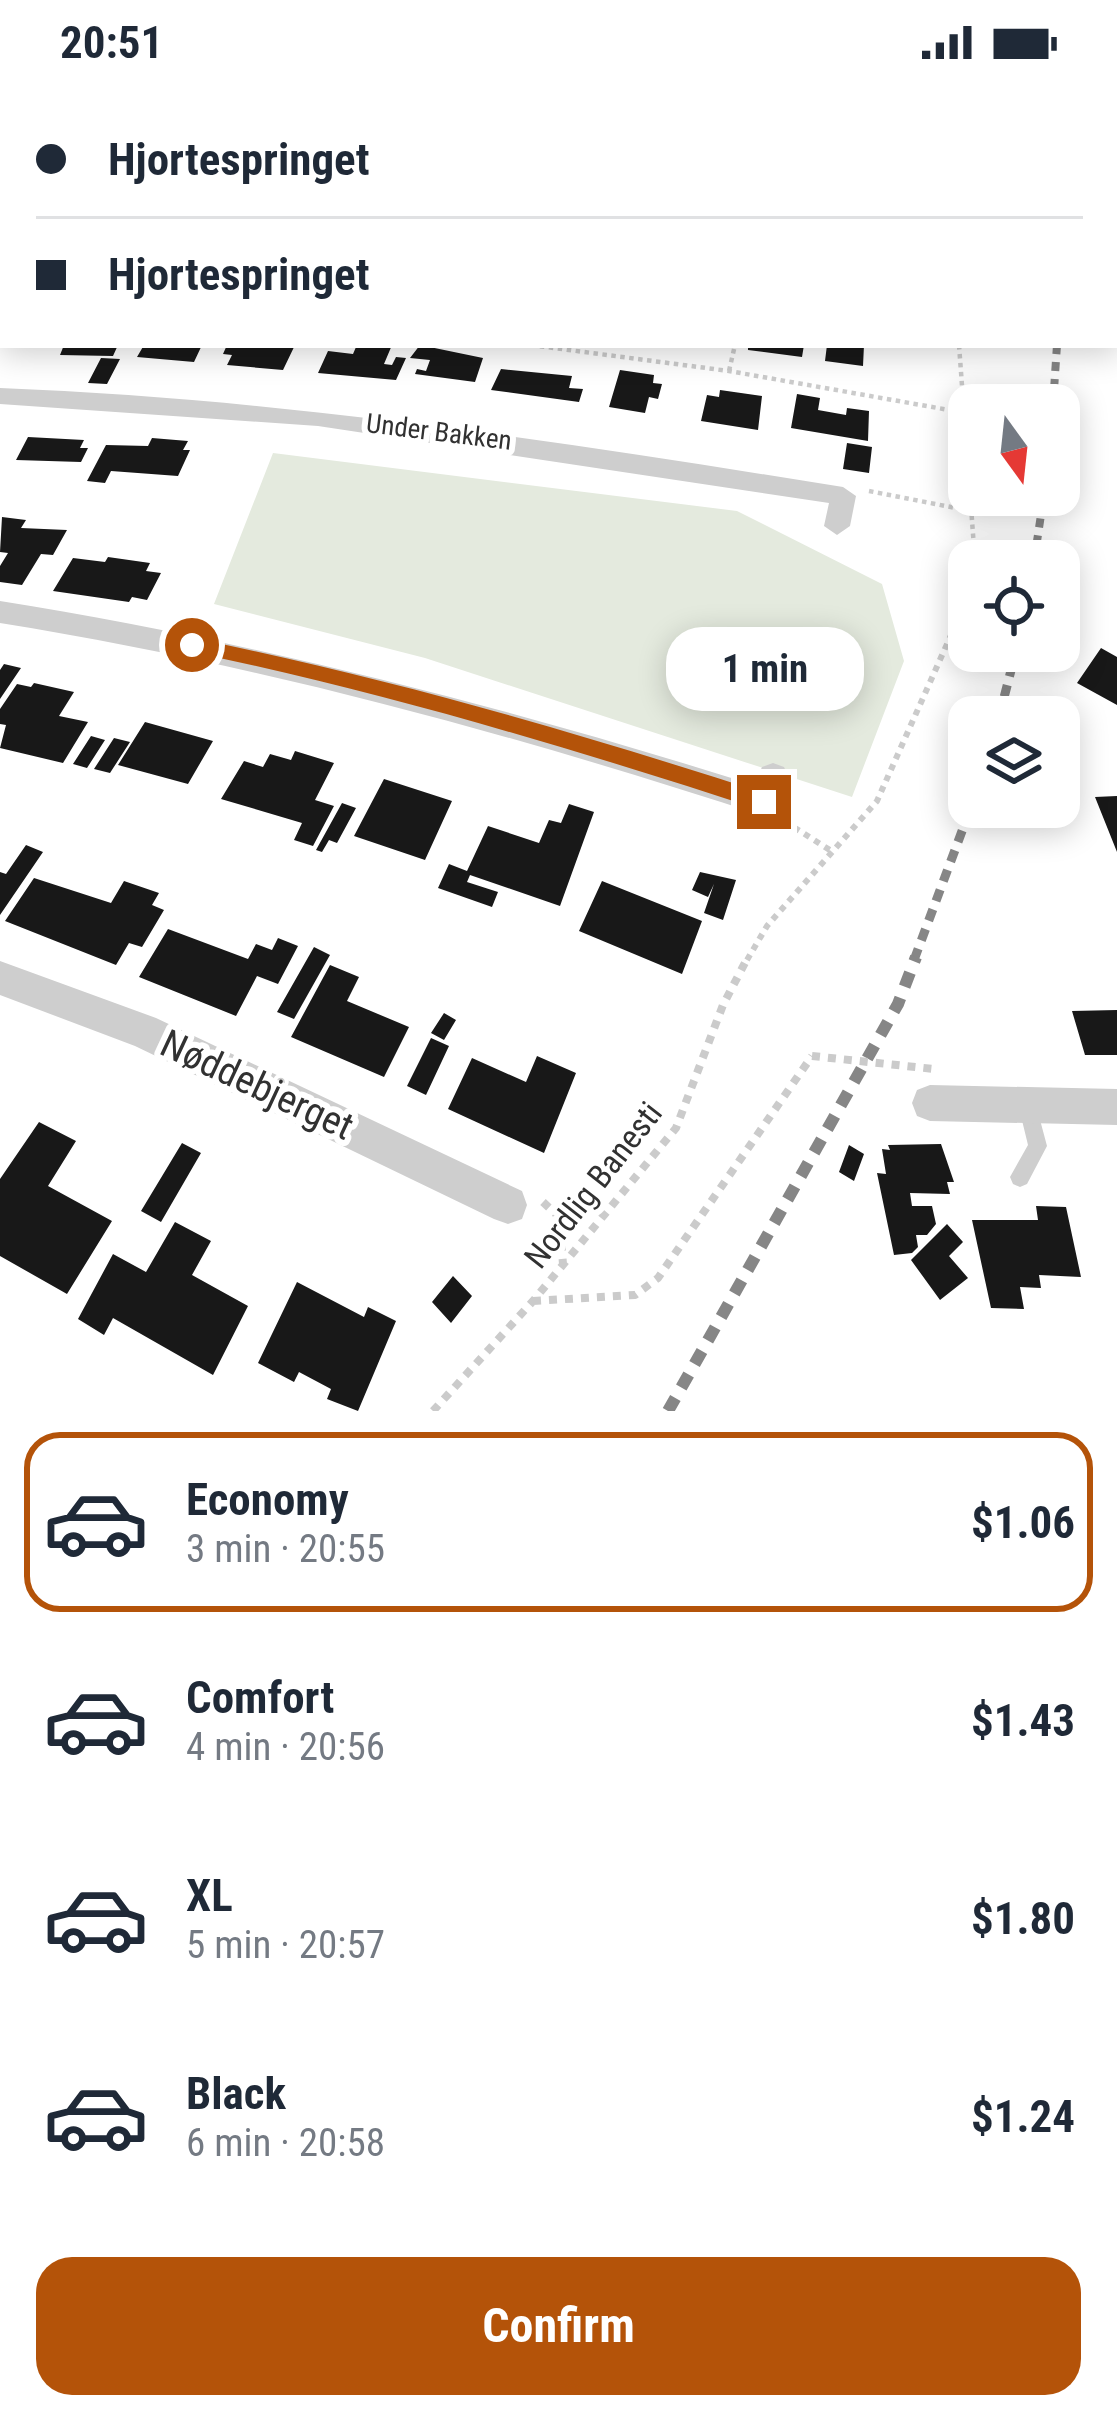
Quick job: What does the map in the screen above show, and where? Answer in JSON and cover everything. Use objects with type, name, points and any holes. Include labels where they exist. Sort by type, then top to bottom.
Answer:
[{"type":"street","name":"Under Bakken","points":[[0,396],[102,398],[433,429],[843,496]]},
{"type":"street","points":[[837,526],[843,496]]},
{"type":"street","points":[[0,612],[109,628],[317,670],[769,789]]},
{"type":"street","name":"Nøddebjerget","points":[[0,978],[142,1031],[508,1204]]},
{"type":"street","points":[[932,1086],[1027,1105],[1117,1107]]},
{"type":"lane","points":[[1020,1177],[1038,1147],[1027,1105]]},
{"type":"path","points":[[554,348],[729,371],[948,410]]},
{"type":"path","points":[[729,371],[734,348]]},
{"type":"path","points":[[958,348],[963,384]]},
{"type":"path","points":[[843,496],[868,490],[948,506]]},
{"type":"path","name":"Nordlig Banesti","points":[[433,1411],[533,1301],[676,1128],[723,1005],[747,959],[767,926],[877,801],[948,641]]},
{"type":"path","points":[[769,789],[782,820],[833,852]]},
{"type":"path","points":[[533,1301],[635,1295],[658,1278],[727,1185],[812,1056],[932,1086]]},
{"type":"path","points":[[508,1204],[536,1196],[559,1217],[563,1264]]},
{"type":"shaded area","points":[[273,453],[737,511],[882,584],[904,661],[852,797],[425,658],[214,604]]},
{"type":"building","points":[[63,348],[117,348],[113,356],[60,355]]},
{"type":"building","points":[[142,348],[201,348],[194,362],[137,357]]},
{"type":"building","points":[[226,348],[294,348],[283,370],[227,365],[232,355],[223,354]]},
{"type":"building","points":[[356,348],[391,348],[384,364],[406,358],[396,380],[318,373],[328,351],[353,354]]},
{"type":"building","points":[[418,348],[435,348],[483,358],[475,382],[415,374],[417,369],[426,371],[430,360],[410,358]]},
{"type":"building","points":[[748,348],[804,348],[802,357]]},
{"type":"building","points":[[827,348],[864,348],[863,366],[825,361]]},
{"type":"building","points":[[101,358],[120,359],[107,384],[88,383]]},
{"type":"building","points":[[501,369],[572,376],[569,388],[583,389],[579,402],[491,390]]},
{"type":"building","points":[[620,370],[654,375],[653,383],[662,384],[658,399],[649,397],[645,413],[609,407]]},
{"type":"building","points":[[720,390],[762,396],[758,430],[701,421],[707,395],[719,397]]},
{"type":"building","points":[[797,394],[820,398],[818,410],[846,415],[847,408],[869,411],[868,441],[791,428]]},
{"type":"building","points":[[28,437],[84,440],[80,448],[88,448],[81,462],[16,460]]},
{"type":"building","points":[[152,438],[188,441],[183,450],[190,450],[178,476],[111,471],[105,483],[87,481],[106,445],[148,446]]},
{"type":"building","points":[[847,443],[872,447],[869,473],[843,469]]},
{"type":"building","points":[[2,517],[26,520],[21,528],[67,530],[53,555],[41,554],[22,585],[0,582],[0,566],[8,553],[0,552]]},
{"type":"building","points":[[108,557],[150,563],[146,571],[161,573],[147,600],[132,597],[129,602],[53,591],[73,558],[105,562]]},
{"type":"building","points":[[1101,648],[1117,657],[1117,705],[1077,683]]},
{"type":"building","points":[[4,664],[21,668],[0,699],[0,670]]},
{"type":"building","points":[[34,683],[74,692],[59,716],[88,722],[63,763],[0,748],[6,725],[0,724],[0,709],[17,684],[31,687]]},
{"type":"building","points":[[145,722],[213,741],[188,784],[118,765]]},
{"type":"building","points":[[91,736],[105,740],[87,768],[73,764]]},
{"type":"building","points":[[114,738],[130,742],[110,773],[94,769]]},
{"type":"building","points":[[295,751],[334,763],[315,800],[334,806],[313,846],[294,840],[302,823],[221,799],[244,761],[263,767],[270,754],[291,760]]},
{"type":"building","points":[[384,779],[452,801],[425,860],[354,836]]},
{"type":"building","points":[[1117,796],[1117,852],[1095,797]]},
{"type":"building","points":[[342,803],[356,808],[337,843],[329,840],[322,852],[316,850]]},
{"type":"building","points":[[569,804],[594,812],[560,906],[470,875],[467,882],[498,892],[492,907],[438,888],[449,864],[467,871],[488,826],[539,843],[549,820],[561,823]]},
{"type":"building","points":[[26,845],[43,852],[0,915],[0,872],[6,874]]},
{"type":"building","points":[[700,872],[736,880],[723,920],[704,913],[714,884],[708,897],[692,890]]},
{"type":"building","points":[[34,878],[111,903],[124,881],[159,893],[152,905],[164,910],[142,947],[129,943],[116,965],[5,921]]},
{"type":"building","points":[[602,881],[702,921],[682,974],[579,931]]},
{"type":"building","points":[[168,929],[248,959],[256,944],[272,950],[278,938],[298,946],[278,984],[257,976],[236,1016],[139,977]]},
{"type":"building","points":[[314,947],[330,955],[294,1019],[277,1012]]},
{"type":"building","points":[[330,965],[359,977],[347,1001],[409,1027],[384,1077],[291,1037]]},
{"type":"building","points":[[1117,1010],[1117,1055],[1085,1055],[1072,1011]]},
{"type":"building","points":[[444,1013],[456,1020],[444,1040],[431,1033]]},
{"type":"building","points":[[431,1038],[449,1046],[426,1095],[407,1086]]},
{"type":"building","points":[[537,1056],[576,1073],[544,1153],[448,1109],[472,1058],[526,1082]]},
{"type":"building","points":[[39,1122],[76,1141],[48,1186],[112,1221],[67,1294],[0,1256],[0,1179]]},
{"type":"building","points":[[182,1143],[201,1153],[161,1222],[141,1211]]},
{"type":"building","points":[[941,1144],[954,1182],[947,1182],[950,1194],[910,1193],[912,1206],[932,1206],[936,1224],[927,1235],[916,1235],[918,1247],[912,1253],[894,1255],[877,1173],[886,1174],[882,1149]]},
{"type":"building","points":[[849,1145],[864,1154],[854,1181],[839,1172]]},
{"type":"building","points":[[1036,1206],[1066,1207],[1081,1277],[1039,1275],[1041,1288],[1020,1287],[1024,1309],[991,1308],[972,1220],[1038,1220]]},
{"type":"building","points":[[175,1222],[211,1241],[192,1275],[248,1306],[213,1375],[113,1318],[104,1335],[78,1319],[113,1254],[146,1272]]},
{"type":"building","points":[[947,1224],[963,1242],[949,1256],[968,1278],[940,1300],[911,1260]]},
{"type":"building","points":[[453,1276],[472,1296],[451,1323],[432,1302]]},
{"type":"building","points":[[297,1282],[364,1317],[368,1307],[396,1321],[358,1411],[327,1399],[331,1389],[299,1372],[294,1382],[258,1363]]},
{"type":"railway","points":[[1054,384],[1057,348]]},
{"type":"railway","points":[[1037,540],[1041,516]]},
{"type":"railway","points":[[1004,696],[1011,672]]},
{"type":"railway","points":[[914,960],[963,828]]},
{"type":"railway","points":[[668,1411],[898,1004],[916,957]]},
{"type":"route","points":[[192,645],[317,670],[534,727],[764,802]]}]
